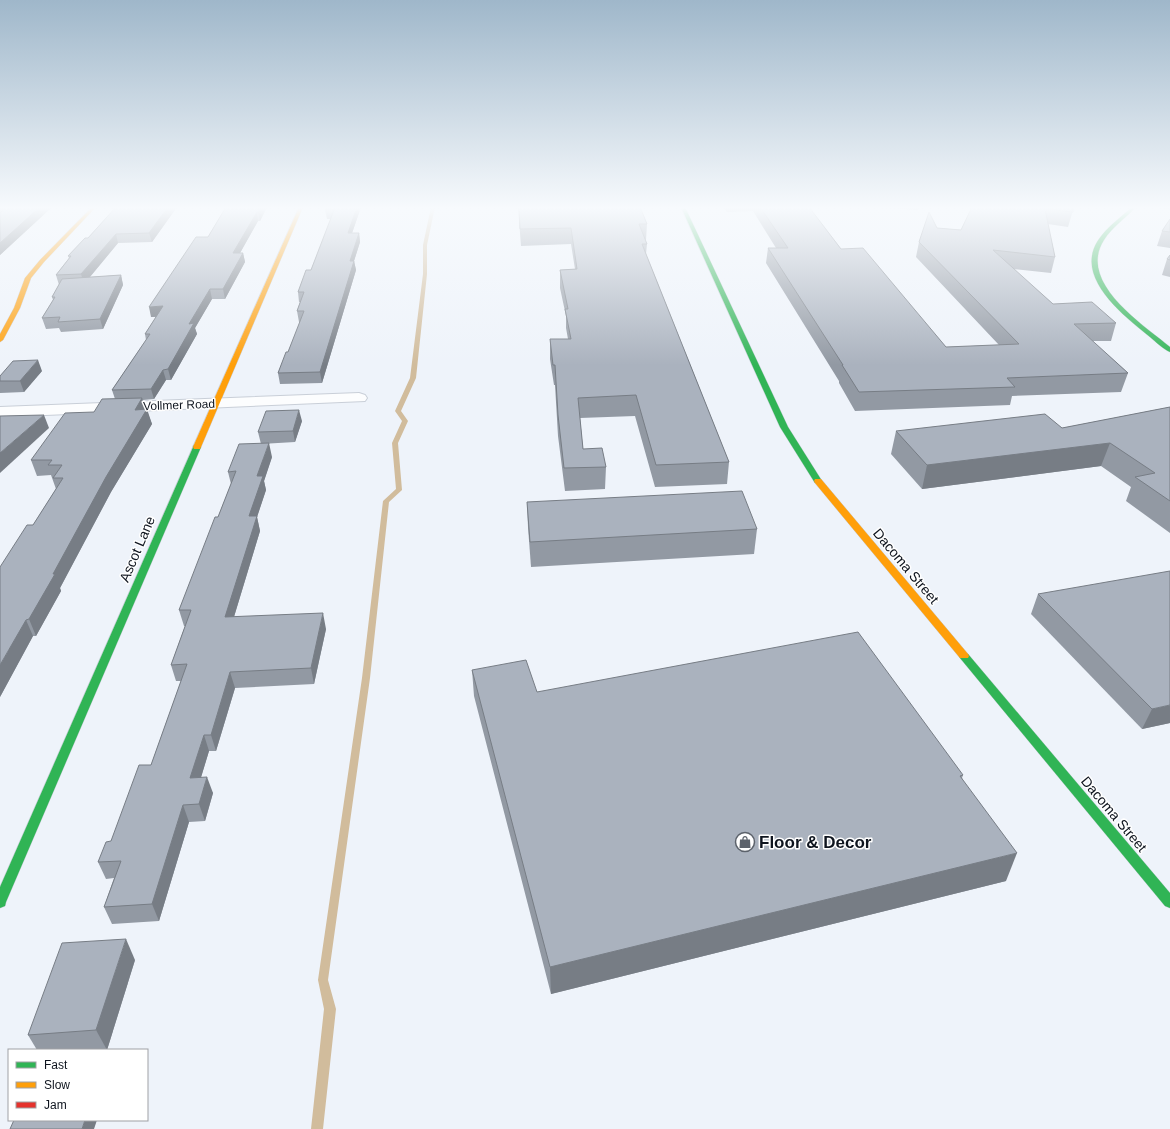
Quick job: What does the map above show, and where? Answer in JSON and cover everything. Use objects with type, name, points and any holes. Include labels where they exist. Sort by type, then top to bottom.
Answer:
[{"type":"street","points":[[0,340],[17,308],[28,278],[43,260]]},
{"type":"street","name":"Ascot Lane","points":[[0,902],[278,260]]},
{"type":"street","name":"Dacoma Street","points":[[707,260],[784,427],[813,475],[1170,902]]},
{"type":"street","points":[[1093,260],[1098,281],[1113,302],[1170,350]]},
{"type":"street","name":"Vollmer Road","points":[[0,412],[359,398]]},
{"type":"building","points":[[68,260],[94,260],[81,274],[56,275]]},
{"type":"building","points":[[181,260],[239,260],[223,289],[210,289],[189,324],[194,323],[168,369],[163,370],[151,389],[112,390],[150,334],[145,334],[163,306],[149,307]]},
{"type":"building","points":[[315,260],[354,261],[320,372],[278,373],[304,311],[297,311],[304,292],[298,292],[306,270],[311,270]]},
{"type":"building","points":[[576,260],[648,260],[729,462],[656,465],[636,395],[578,398],[583,449],[602,448],[606,467],[564,468],[558,415],[555,365],[553,365],[550,339],[571,339],[565,309],[568,309],[560,270],[577,269]]},
{"type":"building","points":[[775,260],[873,260],[946,347],[1019,344],[936,260],[1004,260],[1053,304],[1092,302],[1116,323],[1074,324],[1128,373],[1007,378],[1015,387],[859,392]]},
{"type":"building","points":[[121,275],[100,319],[58,322],[60,317],[42,318],[55,297],[52,297],[62,279]]},
{"type":"building","points":[[38,360],[20,381],[0,381],[0,376],[13,361]]},
{"type":"building","points":[[142,398],[135,410],[147,409],[106,477],[53,574],[55,574],[0,665],[0,567],[27,525],[33,525],[63,478],[53,478],[62,465],[48,465],[52,460],[31,460],[65,413],[94,412],[102,399]]},
{"type":"building","points":[[1170,407],[1170,501],[1135,477],[1155,473],[1110,443],[927,465],[896,431],[1045,414],[1062,428]]},
{"type":"building","points":[[299,410],[293,431],[258,432],[266,411]]},
{"type":"building","points":[[44,415],[0,453],[0,416]]},
{"type":"building","points":[[269,443],[257,476],[263,476],[249,516],[257,516],[225,617],[323,613],[311,668],[230,672],[211,735],[204,735],[190,778],[207,777],[199,804],[183,805],[152,904],[104,907],[121,861],[98,862],[106,842],[111,841],[139,765],[151,765],[187,664],[171,665],[191,610],[179,610],[215,517],[218,517],[236,471],[228,472],[239,444]]},
{"type":"building","points":[[742,491],[757,529],[530,542],[527,502]]},
{"type":"building","points":[[1170,571],[1170,705],[1152,709],[1038,594]]},
{"type":"building","name":"Floor & Decor","points":[[858,632],[963,775],[960,776],[1017,853],[550,967],[472,670],[526,660],[537,692]]},
{"type":"building","points":[[126,939],[96,1030],[28,1035],[62,943]]},
{"type":"building","points":[[14,1121],[85,1121],[82,1129],[10,1129]]},
{"type":"waterway","points":[[317,1129],[330,1009],[323,980],[366,678],[386,501],[399,490],[395,443],[405,421],[398,411],[413,378],[425,274],[425,260]]},
{"type":"traffic: fast","points":[[707,260],[784,427],[818,481]]},
{"type":"traffic: fast","points":[[1094,260],[1095,271],[1103,287],[1114,302],[1128,316],[1170,350]]},
{"type":"traffic: fast","points":[[0,902],[197,447]]},
{"type":"traffic: fast","points":[[964,656],[1170,902]]},
{"type":"traffic: slow","points":[[0,340],[17,308],[28,278],[43,260]]},
{"type":"traffic: slow","points":[[197,447],[278,260]]},
{"type":"traffic: slow","points":[[818,481],[964,656]]},
{"type":"place","name":"Floor & Decor","points":[[745,842]]}]
